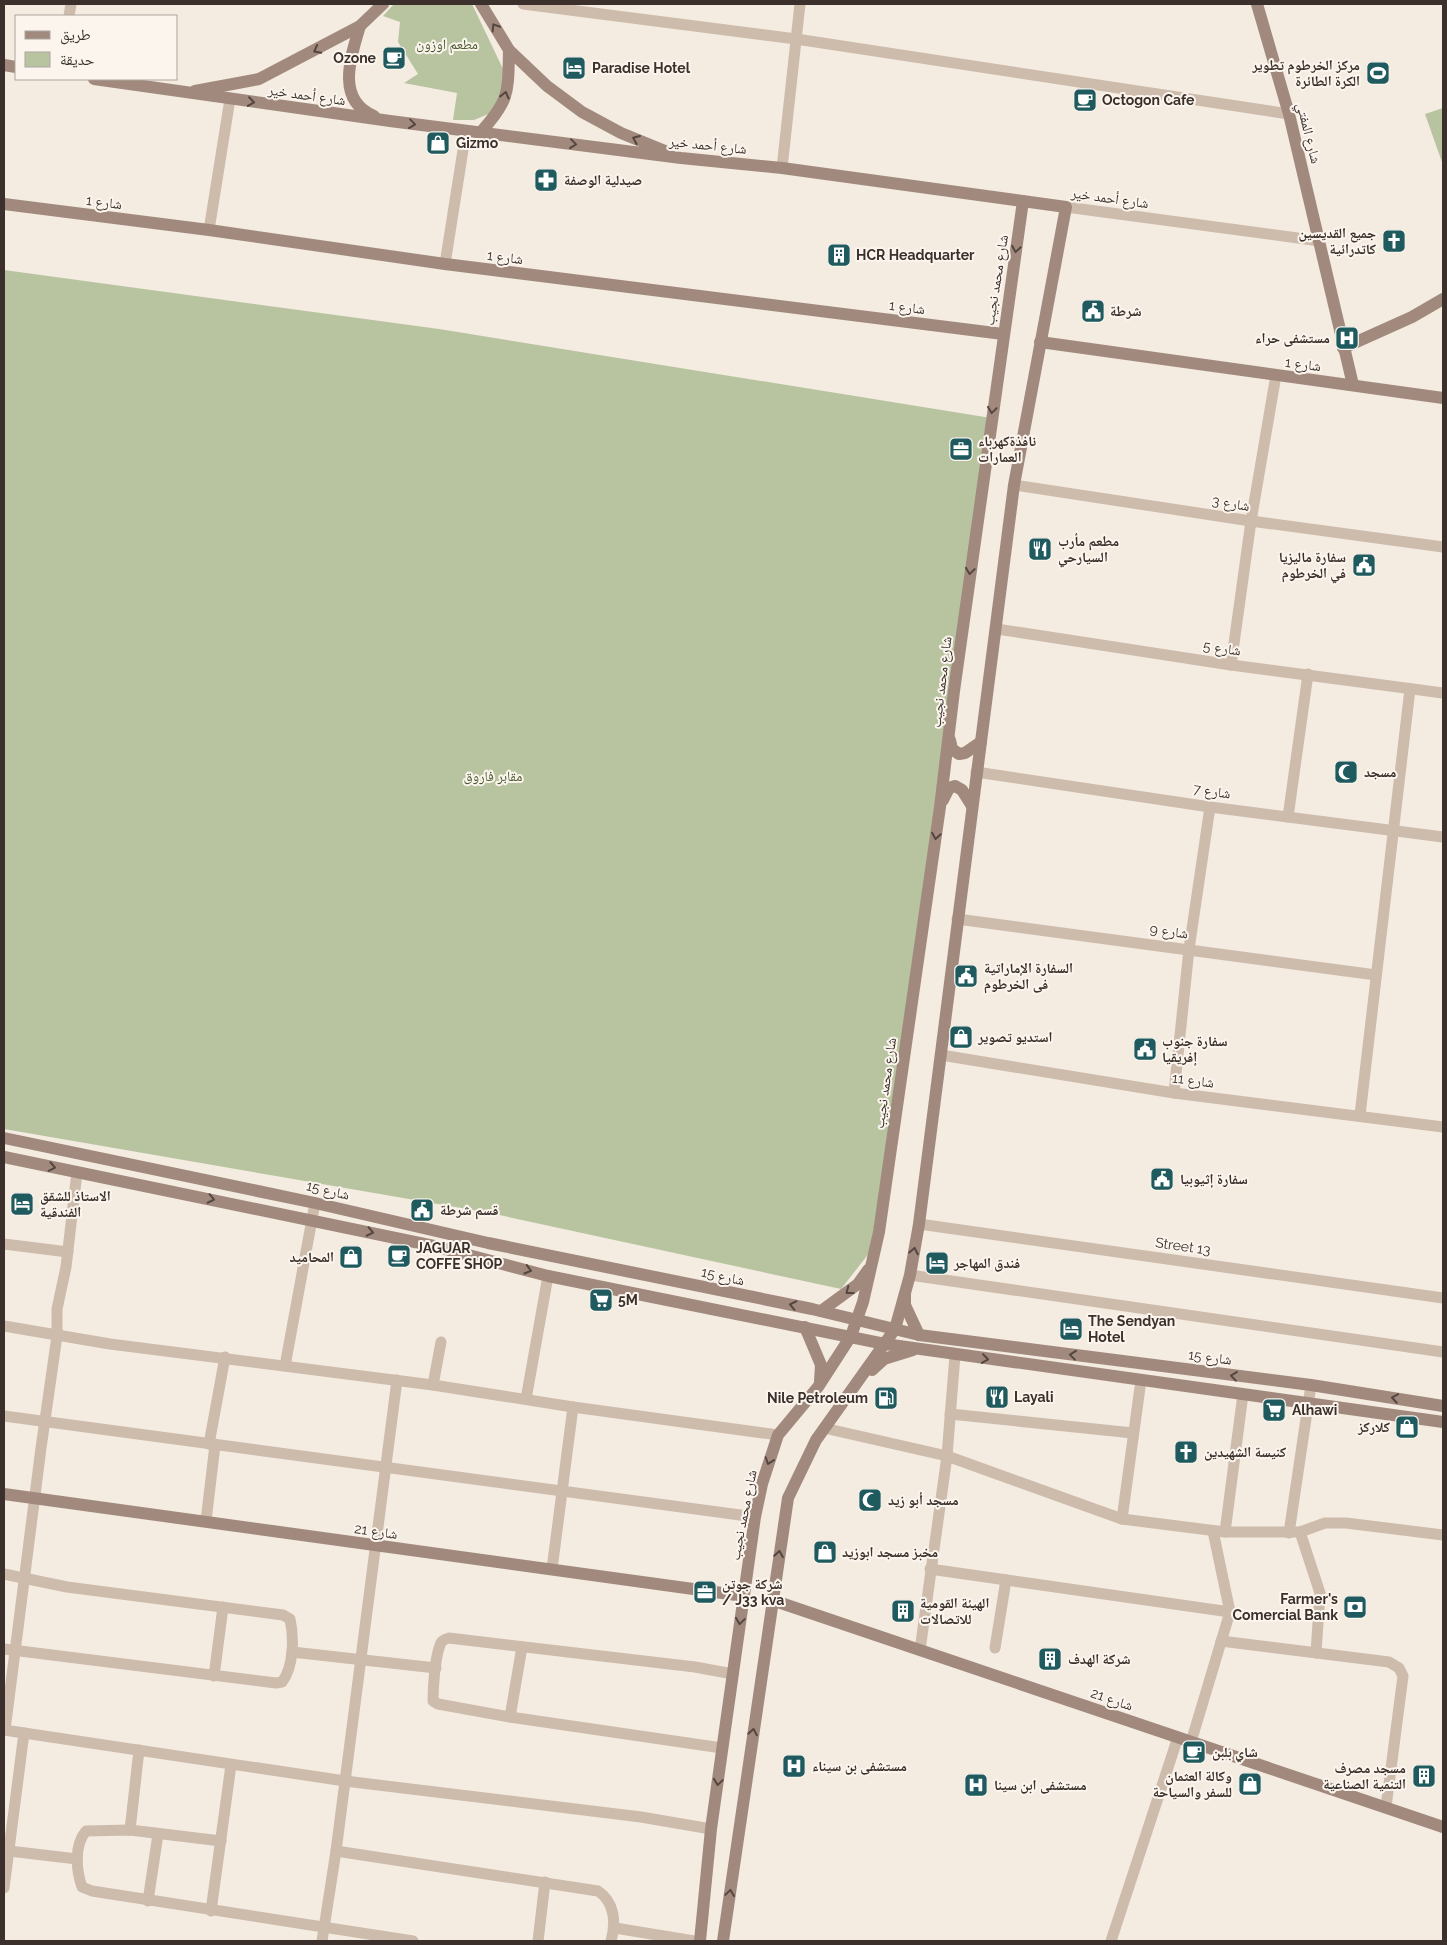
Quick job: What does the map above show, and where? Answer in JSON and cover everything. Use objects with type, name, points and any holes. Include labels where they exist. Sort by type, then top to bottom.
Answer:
[{"type":"street","points":[[185,93],[259,79],[360,26],[383,4]]},
{"type":"street","points":[[481,4],[509,50],[547,86],[582,112],[621,133],[681,158]]},
{"type":"street","points":[[524,4],[796,39],[1289,114]]},
{"type":"street","points":[[782,168],[800,4]]},
{"type":"street","name":"شارع المفتي","points":[[1257,4],[1289,114],[1353,385]]},
{"type":"street","points":[[360,26],[348,66],[348,78],[352,94],[360,109],[390,121]]},
{"type":"street","points":[[480,132],[500,111],[506,97],[509,50]]},
{"type":"street","name":"شارع أحمد خير","points":[[100,80],[390,121],[681,158],[782,168],[1320,241]]},
{"type":"street","points":[[209,230],[230,99]]},
{"type":"street","points":[[445,264],[466,131]]},
{"type":"street","name":"شارع محمد نجيب","points":[[700,1941],[711,1829],[754,1518],[762,1484],[778,1435],[818,1387],[851,1336],[858,1319],[872,1266],[884,1200],[940,807],[954,691],[1023,201]]},
{"type":"street","name":"شارع 1","points":[[4,204],[209,230],[445,264],[1003,334]]},
{"type":"street","points":[[723,1941],[788,1498],[816,1440],[895,1328],[910,1275],[919,1224],[1014,486],[1066,207]]},
{"type":"street","points":[[1343,348],[1412,317],[1443,299]]},
{"type":"street","name":"شارع 1","points":[[1040,342],[1443,398]]},
{"type":"street","points":[[1231,665],[1251,521],[1276,375]]},
{"type":"street","name":"شارع 3","points":[[1014,486],[1443,547]]},
{"type":"street","name":"شارع 5","points":[[997,629],[1231,665],[1443,693]]},
{"type":"street","points":[[1288,817],[1308,674]]},
{"type":"street","points":[[1360,1115],[1410,689]]},
{"type":"street","points":[[949,737],[952,749],[959,754],[966,753],[981,742]]},
{"type":"street","name":"شارع 7","points":[[976,772],[1288,817],[1443,837]]},
{"type":"street","points":[[940,807],[944,795],[951,786],[962,790],[972,806]]},
{"type":"street","points":[[1174,1093],[1189,949],[1210,806]]},
{"type":"street","name":"شارع 9","points":[[957,919],[1376,974]]},
{"type":"street","name":"شارع 11","points":[[941,1055],[1174,1093],[1443,1127]]},
{"type":"street","name":"شارع 15","points":[[4,1138],[315,1203],[488,1243],[821,1311],[919,1335],[1311,1385],[1443,1406]]},
{"type":"street","points":[[4,1157],[454,1251],[548,1276],[885,1344],[1443,1422]]},
{"type":"street","points":[[77,1172],[68,1252],[57,1309],[57,1336],[25,1578],[9,1650],[4,1730],[345,1781],[641,1817],[711,1829]]},
{"type":"street","points":[[285,1366],[315,1203]]},
{"type":"street","name":"Street 13","points":[[919,1224],[1443,1298]]},
{"type":"street","points":[[4,1244],[68,1252]]},
{"type":"street","points":[[821,1311],[858,1284],[872,1266]]},
{"type":"street","points":[[910,1275],[1443,1352]]},
{"type":"street","points":[[526,1400],[548,1276]]},
{"type":"street","points":[[905,1288],[905,1305],[919,1335]]},
{"type":"street","points":[[4,1326],[57,1336],[397,1380],[573,1407],[778,1435]]},
{"type":"street","points":[[805,1327],[821,1365],[822,1374],[818,1387]]},
{"type":"street","points":[[433,1385],[441,1342]]},
{"type":"street","points":[[853,1387],[884,1359],[917,1348]]},
{"type":"street","points":[[920,1650],[946,1456],[955,1355]]},
{"type":"street","points":[[206,1521],[212,1445],[225,1357]]},
{"type":"street","points":[[1154,1366],[1154,1382]]},
{"type":"street","points":[[322,1941],[336,1852],[359,1660],[376,1546],[397,1380]]},
{"type":"street","points":[[1122,1519],[1141,1380]]},
{"type":"street","points":[[1311,1385],[1295,1532],[1320,1593],[1316,1653]]},
{"type":"street","points":[[1191,1742],[1230,1612],[1219,1531],[1243,1394]]},
{"type":"street","points":[[552,1568],[573,1407]]},
{"type":"street","points":[[950,1414],[1134,1433]]},
{"type":"street","points":[[4,1416],[754,1518]]},
{"type":"street","points":[[824,1428],[946,1456],[1122,1519],[1219,1531],[1295,1532],[1324,1523],[1346,1523],[1443,1535]]},
{"type":"street","name":"شارع 21","points":[[4,1494],[376,1546],[552,1568],[744,1596]]},
{"type":"street","points":[[930,1569],[1230,1612]]},
{"type":"street","points":[[4,1574],[67,1587],[283,1615],[290,1619],[292,1652],[287,1677],[282,1682],[214,1676],[9,1650]]},
{"type":"street","points":[[995,1648],[1006,1580]]},
{"type":"street","name":"شارع 21","points":[[772,1600],[1443,1827]]},
{"type":"street","points":[[214,1676],[224,1607]]},
{"type":"street","points":[[722,1748],[510,1717],[433,1701],[436,1668],[440,1645],[443,1640],[449,1638],[695,1667],[733,1674]]},
{"type":"street","points":[[1221,1641],[1389,1662],[1399,1668],[1402,1676],[1386,1807]]},
{"type":"street","points":[[510,1717],[522,1646]]},
{"type":"street","points":[[292,1652],[436,1668]]},
{"type":"street","points":[[4,1888],[24,1733]]},
{"type":"street","points":[[1111,1941],[1178,1737]]},
{"type":"street","points":[[130,1830],[139,1750]]},
{"type":"street","points":[[211,1911],[231,1765]]},
{"type":"street","points":[[220,1841],[130,1830],[86,1831],[81,1836],[77,1859],[78,1876],[82,1887],[92,1891],[324,1929],[413,1941]]},
{"type":"street","points":[[148,1901],[158,1834]]},
{"type":"street","points":[[9,1851],[77,1859]]},
{"type":"street","points":[[336,1852],[598,1891],[610,1902],[615,1928],[611,1941]]},
{"type":"street","points":[[538,1941],[545,1882]]},
{"type":"street","points":[[615,1928],[694,1941]]},
{"type":"green space","name":"مطعم اوزون","points":[[394,4],[472,4],[504,71],[500,97],[491,113],[474,120],[453,120],[457,93],[404,83],[418,74],[398,42],[400,22],[383,16]]},
{"type":"green space","points":[[1443,108],[1443,165],[1425,114]]},
{"type":"green space","name":"مقابر فاروق","points":[[4,270],[439,329],[991,418],[936,836],[870,1252],[841,1289],[490,1213],[4,1129]]},
{"type":"place","name":"Ozone","points":[[394,58]]},
{"type":"place","name":"Paradise Hotel","points":[[574,68]]},
{"type":"place","name":"مركز الخرطوم تطوير الكرة الطائرة","points":[[1378,73]]},
{"type":"place","name":"Octogon Cafe","points":[[1085,100]]},
{"type":"place","name":"Gizmo","points":[[438,143]]},
{"type":"place","name":"صيدلية الوصفة","points":[[546,180]]},
{"type":"place","name":"جميع القديسين كاتدرائية","points":[[1394,241]]},
{"type":"place","name":"HCR Headquarter","points":[[839,255]]},
{"type":"place","name":"شرطة","points":[[1093,311]]},
{"type":"place","name":"مستشفى حراء","points":[[1347,338]]},
{"type":"place","name":"نافذةكهرباء العمارات","points":[[961,449]]},
{"type":"place","name":"مطعم مأرب السيارحي","points":[[1040,549]]},
{"type":"place","name":"سفارة ماليزيا في الخرطوم","points":[[1364,565]]},
{"type":"place","name":"مسجد","points":[[1346,772]]},
{"type":"place","name":"السفارة الإماراتية فى الخرطوم","points":[[966,976]]},
{"type":"place","name":"استديو تصوير","points":[[961,1037]]},
{"type":"place","name":"سفارة جنوب إفريقيا","points":[[1145,1049]]},
{"type":"place","name":"سفارة إثيوبيا","points":[[1162,1179]]},
{"type":"place","name":"الاستاذ للشقق الفندقية","points":[[22,1204]]},
{"type":"place","name":"قسم شرطة","points":[[422,1210]]},
{"type":"place","name":"JAGUAR COFFE SHOP","points":[[399,1256]]},
{"type":"place","name":"المحاميد","points":[[351,1257]]},
{"type":"place","name":"فندق المهاجر","points":[[937,1263]]},
{"type":"place","name":"5M","points":[[601,1300]]},
{"type":"place","name":"The Sendyan Hotel","points":[[1071,1329]]},
{"type":"place","name":"Layali","points":[[997,1397]]},
{"type":"place","name":"Nile Petroleum","points":[[886,1398]]},
{"type":"place","name":"Alhawi","points":[[1274,1410]]},
{"type":"place","name":"كلاركز","points":[[1407,1427]]},
{"type":"place","name":"كنيسة الشهيدين","points":[[1186,1452]]},
{"type":"place","name":"مسجد أبو زيد","points":[[870,1500]]},
{"type":"place","name":"مخبز مسجد ابوزيد","points":[[825,1552]]},
{"type":"place","name":"شركة جوتن / J33 kva","points":[[705,1592]]},
{"type":"place","name":"Farmer's Comercial Bank","points":[[1355,1607]]},
{"type":"place","name":"الهيئة القومية للاتصالات","points":[[903,1611]]},
{"type":"place","name":"شركة الهدف","points":[[1050,1659]]},
{"type":"place","name":"شاي بلبن","points":[[1194,1752]]},
{"type":"place","name":"مستشفى بن سيناء","points":[[794,1766]]},
{"type":"place","name":"مسجد مصرف التنمية الصناعية","points":[[1424,1776]]},
{"type":"place","name":"وكالة العثمان للسفر والسياحة","points":[[1250,1784]]},
{"type":"place","name":"مستشفى ابن سينا","points":[[976,1785]]}]
